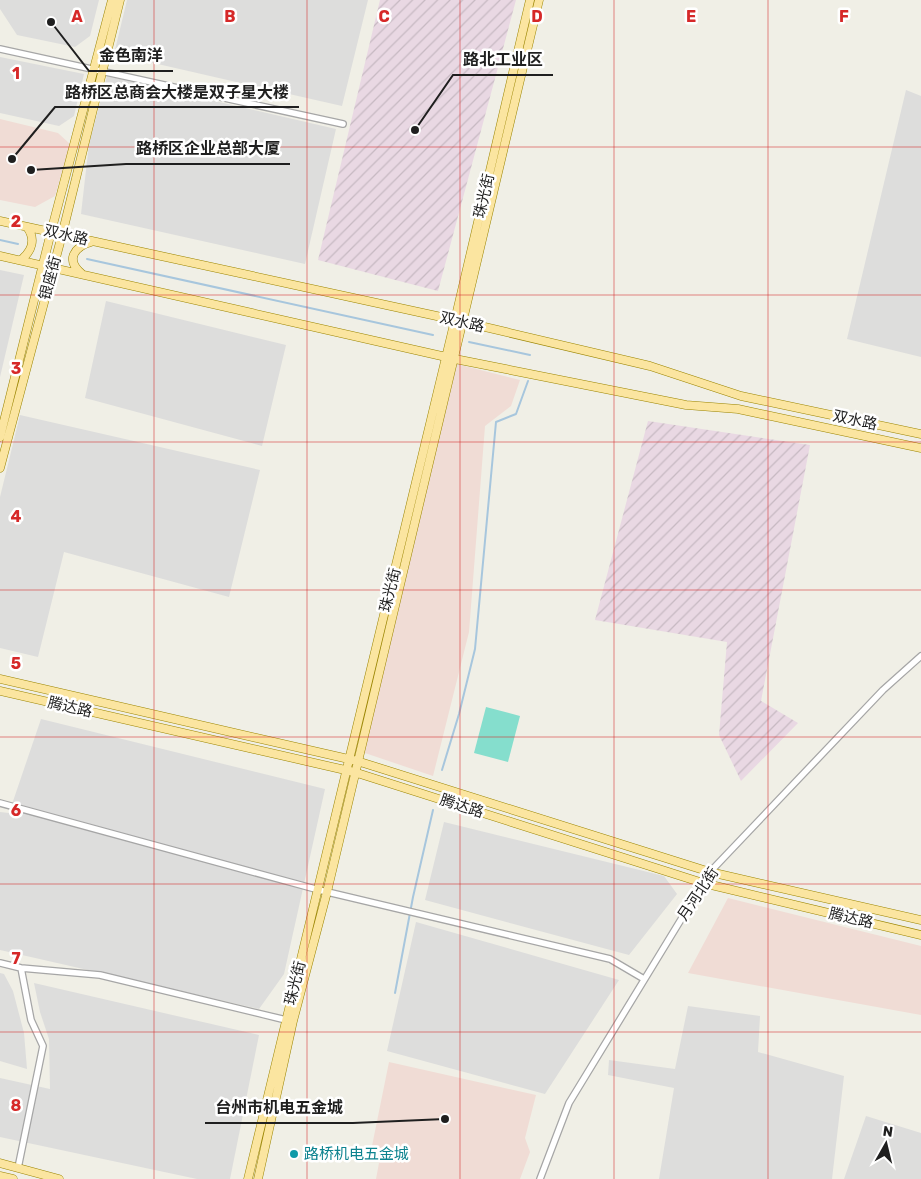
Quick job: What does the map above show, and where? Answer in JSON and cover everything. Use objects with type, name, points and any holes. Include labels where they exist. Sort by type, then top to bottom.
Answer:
[{"type":"main road","name":"银座街","points":[[0,468],[62,235],[112,0]]},
{"type":"main road","name":"银座街","points":[[0,437],[51,232],[120,0]]},
{"type":"main road","name":"珠光街","points":[[350,771],[357,761],[455,359],[460,321],[530,0]]},
{"type":"main road","name":"珠光街","points":[[258,1179],[350,771],[348,759],[447,356],[460,321],[539,0]]},
{"type":"main road","name":"双水路","points":[[0,221],[460,321],[650,366],[741,396],[921,434]]},
{"type":"main road","points":[[21,260],[29,253],[33,239],[27,227]]},
{"type":"main road","points":[[82,274],[77,270],[73,260],[75,251],[79,246],[93,241]]},
{"type":"main road","name":"双水路","points":[[0,256],[455,359],[686,405],[738,409],[921,448]]},
{"type":"main road","name":"腾达路","points":[[0,679],[357,761],[710,872],[921,920]]},
{"type":"main road","name":"腾达路","points":[[0,691],[350,771],[703,883],[921,935]]},
{"type":"main road","name":"珠光街","points":[[248,1179],[286,1020],[323,891]]},
{"type":"main road","points":[[0,1164],[59,1179]]},
{"type":"main road","points":[[0,1176],[13,1179]]},
{"type":"street","points":[[0,49],[342,124]]},
{"type":"street","name":"月河北街","points":[[540,1179],[568,1104],[710,872],[883,690],[921,656]]},
{"type":"street","points":[[0,803],[323,891],[610,959],[644,979]]},
{"type":"street","points":[[0,963],[21,968],[100,975],[286,1020]]},
{"type":"street","points":[[18,1168],[43,1046],[31,1020],[21,968]]},
{"type":"shaded area","points":[[0,0],[99,0],[90,36],[75,47],[17,35],[0,9]]},
{"type":"shaded area","points":[[127,0],[368,0],[342,106],[114,54]]},
{"type":"shaded area","points":[[380,0],[516,0],[438,291],[318,260]]},
{"type":"shaded area","points":[[0,57],[84,74],[74,116],[59,126],[0,113]]},
{"type":"shaded area","points":[[107,76],[336,129],[305,264],[81,214],[89,144]]},
{"type":"shaded area","points":[[906,90],[921,96],[921,357],[847,339]]},
{"type":"shaded area","points":[[0,119],[58,133],[70,144],[55,196],[35,207],[0,200]]},
{"type":"shaded area","points":[[0,270],[24,275],[0,377]]},
{"type":"shaded area","points":[[106,301],[286,345],[262,446],[85,398]]},
{"type":"shaded area","points":[[457,364],[520,380],[511,406],[485,426],[469,632],[433,776],[359,751]]},
{"type":"shaded area","points":[[20,415],[260,470],[229,597],[64,552],[38,657],[0,648],[0,497]]},
{"type":"shaded area","points":[[648,421],[810,445],[761,701],[798,723],[741,781],[719,735],[727,642],[595,620]]},
{"type":"shaded area","points":[[486,707],[520,716],[508,762],[474,753]]},
{"type":"shaded area","points":[[41,719],[325,789],[284,974],[259,1009],[0,950],[0,812],[9,813]]},
{"type":"shaded area","points":[[444,822],[664,876],[677,894],[629,955],[425,900]]},
{"type":"shaded area","points":[[728,898],[921,946],[921,1015],[688,973]]},
{"type":"shaded area","points":[[416,922],[619,980],[545,1094],[387,1051]]},
{"type":"shaded area","points":[[0,973],[4,974],[13,991],[24,1033],[27,1069],[0,1061]]},
{"type":"shaded area","points":[[34,983],[259,1035],[230,1179],[197,1179],[0,1137],[0,1078],[50,1089],[49,1039],[40,1012]]},
{"type":"shaded area","points":[[688,1006],[760,1016],[758,1052],[844,1076],[832,1179],[659,1179],[674,1088],[608,1075],[609,1060],[675,1069]]},
{"type":"shaded area","points":[[389,1062],[536,1095],[525,1138],[530,1152],[520,1179],[376,1179],[379,1163],[372,1146]]},
{"type":"shaded area","points":[[866,1116],[921,1133],[921,1179],[844,1179]]},
{"type":"waterway","points":[[0,240],[18,244]]},
{"type":"waterway","points":[[87,259],[433,335]]},
{"type":"waterway","points":[[469,342],[530,355]]},
{"type":"waterway","points":[[442,770],[459,714],[475,649],[496,422],[516,414],[528,381]]},
{"type":"waterway","points":[[395,993],[413,897],[433,810]]},
{"type":"place","name":"金色南洋","points":[[51,22]]},
{"type":"place","name":"路北工业区","points":[[415,130]]},
{"type":"place","name":"路桥区总商会大楼是双子星大楼","points":[[12,159]]},
{"type":"place","name":"路桥区企业总部大厦","points":[[31,170]]},
{"type":"place","name":"台州市机电五金城","points":[[445,1119]]},
{"type":"place","name":"路桥机电五金城","points":[[294,1154]]}]
